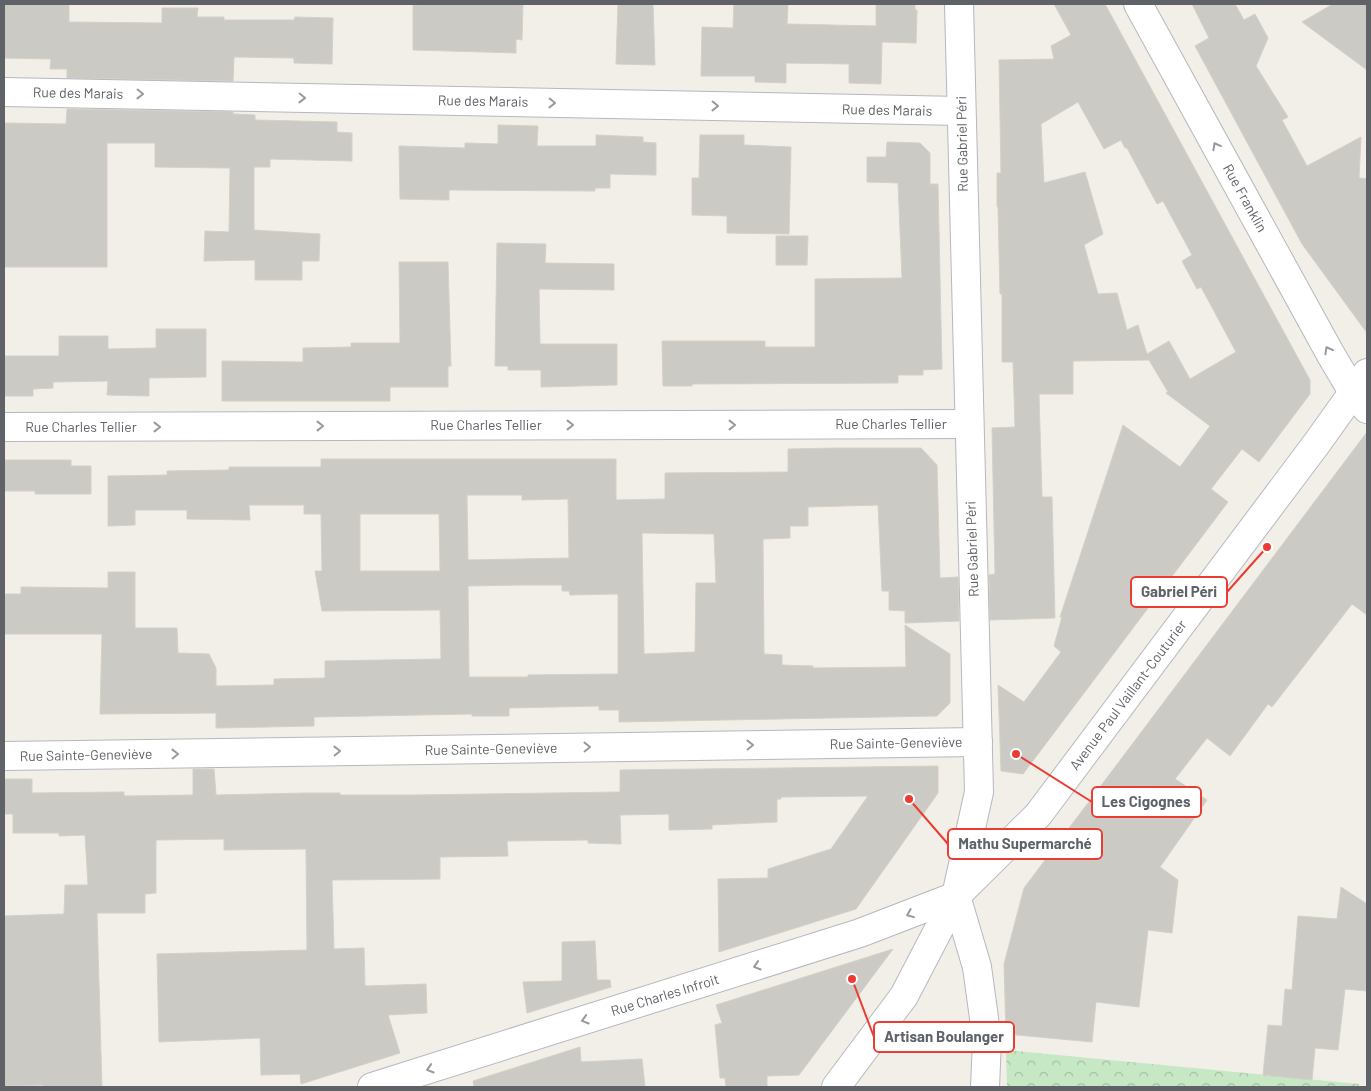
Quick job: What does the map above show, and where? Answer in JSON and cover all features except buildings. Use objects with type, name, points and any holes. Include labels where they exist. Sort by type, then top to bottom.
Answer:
[{"type":"street","name":"Rue Gabriel Péri","points":[[959,4],[968,424],[979,792],[956,896],[977,967],[987,1040],[985,1087]]},
{"type":"street","name":"Rue Franklin","points":[[1138,4],[1362,391]]},
{"type":"street","name":"Rue des Marais","points":[[4,92],[961,111]]},
{"type":"street","name":"Avenue Paul Vaillant-Couturier","points":[[836,1087],[904,996],[956,896],[1038,815],[1311,451],[1362,391]]},
{"type":"street","name":"Rue Charles Tellier","points":[[4,427],[968,424]]},
{"type":"street","name":"Rue Sainte-Geneviève","points":[[4,756],[978,742]]},
{"type":"street","name":"Rue Charles Infroit","points":[[372,1087],[860,934],[956,896]]},
{"type":"green space","points":[[1006,1050],[1359,1084],[1359,1087],[1007,1087]]},
{"type":"place","name":"Gabriel Péri","points":[[1267,547]]},
{"type":"place","name":"Les Cigognes","points":[[1016,754]]},
{"type":"place","name":"Mathu Supermarché","points":[[909,799]]},
{"type":"place","name":"Artisan Boulanger","points":[[852,979]]}]
